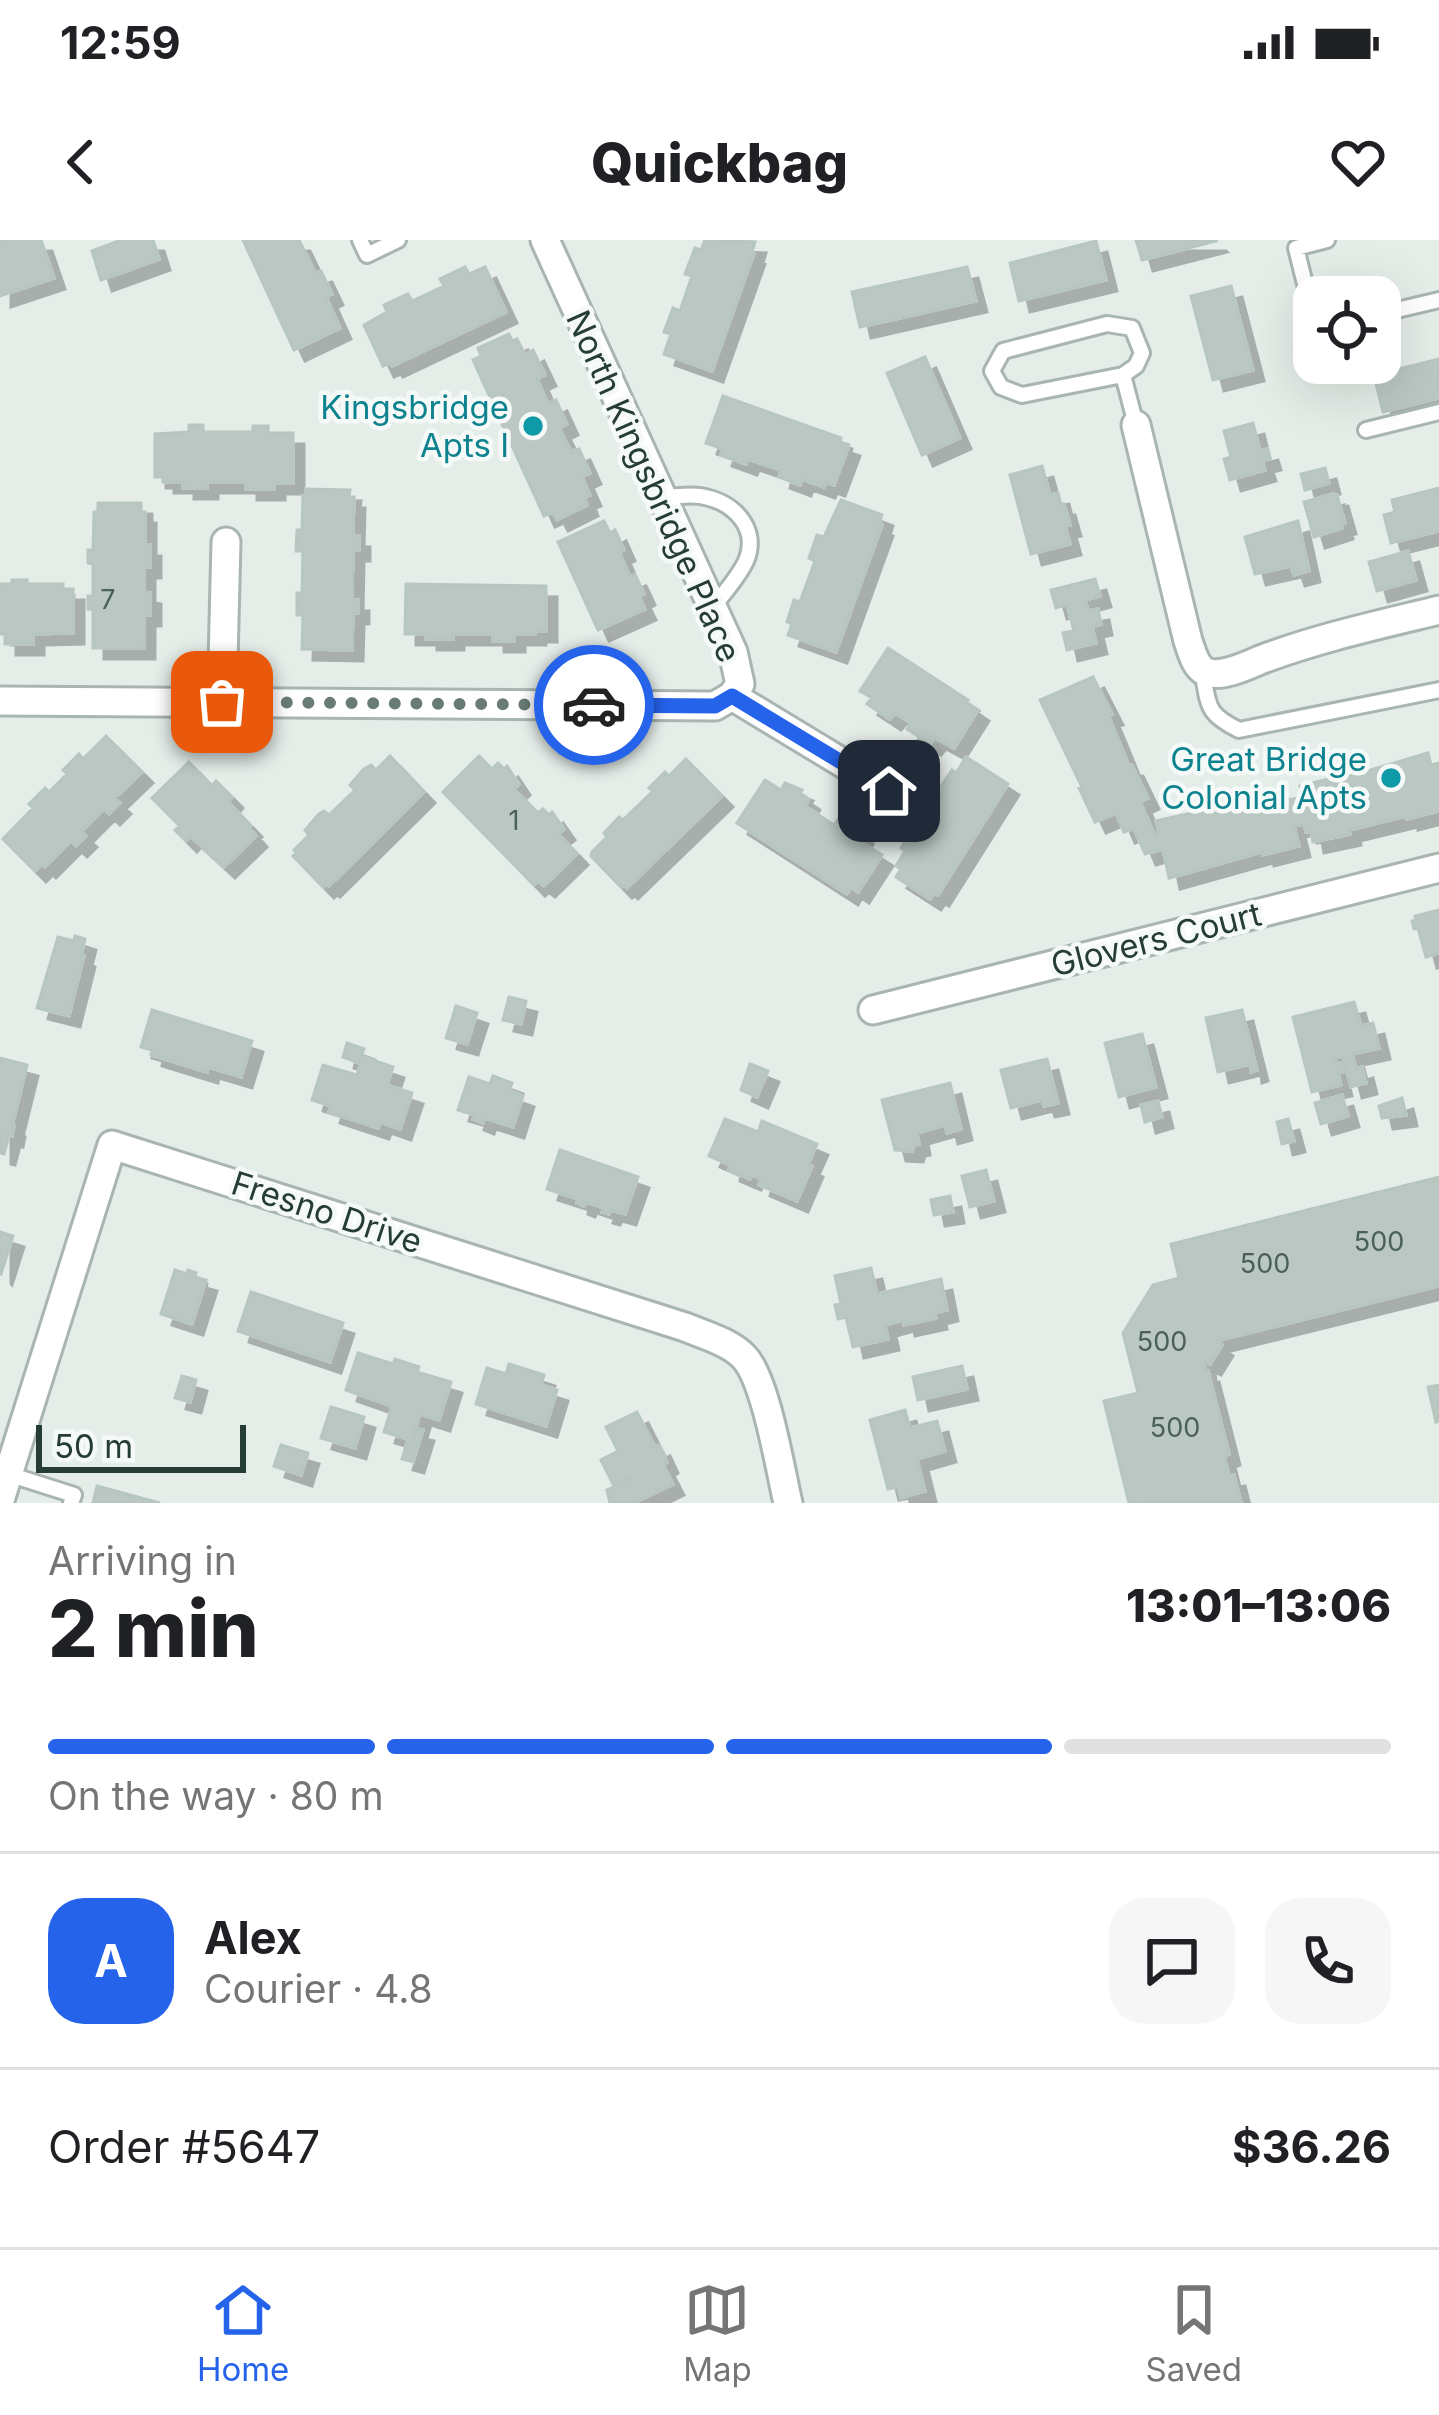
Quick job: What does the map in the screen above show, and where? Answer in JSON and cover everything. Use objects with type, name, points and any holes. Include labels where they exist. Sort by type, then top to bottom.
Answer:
[{"type":"street","name":"North Kingsbridge Place","points":[[544,240],[733,652],[740,683],[732,696],[889,791]]},
{"type":"street","points":[[1136,425],[1188,641],[1202,670],[1212,674],[1233,670],[1321,639],[1439,610]]},
{"type":"street","points":[[222,702],[226,542]]},
{"type":"street","points":[[0,701],[715,706],[732,696]]},
{"type":"street","name":"Glovers Court","points":[[873,1010],[1439,868]]},
{"type":"street","name":"Fresno Drive","points":[[4,1487],[112,1145],[662,1320],[741,1352],[760,1389],[788,1503]]},
{"type":"lane","points":[[360,240],[368,255],[398,240]]},
{"type":"lane","points":[[1303,276],[1296,248],[1327,240]]},
{"type":"lane","points":[[1401,309],[1439,299]]},
{"type":"lane","points":[[1107,324],[1132,328],[1142,353],[1136,366],[1123,375],[1022,395],[1001,387],[992,371],[1003,351],[1107,324]]},
{"type":"lane","points":[[1123,375],[1136,425]]},
{"type":"lane","points":[[1366,430],[1439,412]]},
{"type":"lane","points":[[662,497],[700,496],[727,506],[744,520],[751,537],[748,556],[713,607]]},
{"type":"lane","points":[[1202,670],[1215,718],[1239,730],[1439,690]]},
{"type":"lane","points":[[4,1487],[74,1495],[71,1503]]},
{"type":"building","points":[[0,240],[41,240],[54,278],[0,296]]},
{"type":"building","points":[[121,240],[153,240],[159,259],[101,280],[92,251]]},
{"type":"building","points":[[243,240],[299,240],[332,294],[326,297],[340,328],[294,350]]},
{"type":"building","points":[[705,240],[755,242],[712,371],[664,354],[671,334],[664,332],[673,308],[680,311],[692,276],[685,274],[695,248],[701,250]]},
{"type":"building","points":[[1136,240],[1215,240],[1216,241],[1142,260]]},
{"type":"building","points":[[1096,241],[1106,280],[1019,301],[1010,263]]},
{"type":"building","points":[[465,267],[469,274],[485,267],[506,312],[392,366],[383,366],[364,325],[387,312],[384,305],[408,294],[412,301],[444,286],[440,279]]},
{"type":"building","points":[[967,267],[976,301],[860,327],[852,292]]},
{"type":"building","points":[[1231,286],[1253,370],[1213,380],[1191,296]]},
{"type":"building","name":"Kingsbridge Apts I","points":[[509,334],[525,355],[533,350],[545,375],[537,379],[548,404],[556,400],[567,424],[559,428],[571,452],[579,449],[590,473],[582,477],[590,495],[584,497],[587,505],[557,520],[553,512],[544,516],[473,360],[481,356],[478,348]]},
{"type":"building","points":[[925,357],[960,438],[922,455],[887,373]]},
{"type":"building","points":[[1439,359],[1439,398],[1383,412],[1376,384],[1401,384],[1401,368]]},
{"type":"building","points":[[723,396],[841,438],[840,442],[849,445],[834,485],[826,482],[824,487],[802,479],[800,485],[779,477],[781,470],[721,455],[723,449],[706,443]]},
{"type":"building","points":[[1253,423],[1260,451],[1267,449],[1270,459],[1262,461],[1265,470],[1230,480],[1224,459],[1231,457],[1224,431]]},
{"type":"building","points":[[189,425],[203,425],[203,432],[253,432],[253,426],[268,426],[268,433],[293,433],[293,483],[246,489],[246,482],[207,482],[207,488],[183,488],[183,482],[163,482],[163,477],[155,477],[155,434],[189,432]]},
{"type":"building","points":[[1042,466],[1050,495],[1058,493],[1064,504],[1070,544],[1031,554],[1010,475]]},
{"type":"building","points":[[1325,468],[1329,483],[1305,490],[1301,474]]},
{"type":"building","points":[[1439,488],[1439,531],[1391,543],[1384,515],[1395,512],[1392,500]]},
{"type":"building","points":[[306,489],[350,490],[349,497],[354,497],[353,536],[359,536],[359,550],[353,550],[352,600],[358,600],[358,613],[353,613],[352,650],[302,649],[303,615],[297,615],[297,593],[302,593],[303,551],[296,551]]},
{"type":"building","points":[[1333,494],[1345,523],[1314,537],[1304,502]]},
{"type":"building","points":[[841,500],[882,515],[882,525],[836,652],[788,635],[792,624],[787,622],[815,561],[809,558],[817,535],[824,537]]},
{"type":"building","points":[[98,503],[141,503],[141,512],[145,512],[150,567],[144,567],[144,592],[150,593],[150,615],[144,615],[144,648],[93,648],[93,609],[88,609],[88,596],[93,596],[93,564],[88,563],[88,550],[93,550]]},
{"type":"building","points":[[604,521],[610,533],[615,530],[630,577],[635,575],[644,594],[639,597],[645,609],[598,630],[558,542]]},
{"type":"building","points":[[1298,521],[1309,571],[1294,575],[1291,566],[1255,574],[1245,537]]},
{"type":"building","points":[[1408,551],[1416,580],[1377,591],[1369,562]]},
{"type":"building","points":[[1095,579],[1100,596],[1085,600],[1088,611],[1098,609],[1101,624],[1092,626],[1096,643],[1067,650],[1063,633],[1074,631],[1067,604],[1056,608],[1051,590]]},
{"type":"building","points":[[12,580],[73,589],[73,633],[33,634],[33,644],[5,644],[5,634],[0,634],[0,584],[12,584]]},
{"type":"building","points":[[406,584],[546,586],[546,631],[514,634],[514,641],[493,641],[493,634],[426,639],[426,634],[405,634]]},
{"type":"building","points":[[888,648],[978,710],[954,748],[935,738],[930,744],[907,729],[911,723],[895,713],[890,719],[867,704],[872,698],[860,691]]},
{"type":"building","name":"Great Bridge Colonial Apts","points":[[1093,677],[1112,714],[1108,715],[1129,766],[1148,798],[1140,802],[1155,835],[1159,833],[1156,821],[1193,816],[1285,789],[1288,800],[1303,797],[1300,786],[1428,753],[1431,765],[1439,763],[1439,811],[1313,842],[1304,824],[1294,826],[1299,846],[1169,878],[1163,849],[1145,854],[1134,828],[1124,832],[1116,813],[1095,822],[1040,700]]},
{"type":"building","points":[[106,736],[142,772],[115,798],[120,803],[109,814],[104,809],[81,832],[86,836],[76,846],[71,841],[35,871],[3,839],[33,808],[29,804],[67,774],[63,770],[79,754],[83,759]]},
{"type":"building","points":[[390,756],[424,792],[323,887],[293,856],[294,850],[309,835],[305,830],[319,814],[329,815],[355,790],[350,785],[364,769],[371,765],[376,770]]},
{"type":"building","points":[[479,756],[492,769],[498,763],[504,769],[507,766],[519,784],[514,789],[538,813],[543,809],[549,815],[552,812],[564,829],[558,834],[577,854],[544,886],[538,881],[534,885],[443,792]]},
{"type":"building","points":[[966,757],[1008,784],[938,895],[930,899],[896,877],[901,869],[896,866],[916,824],[921,827],[941,797],[936,794]]},
{"type":"building","points":[[686,759],[722,796],[627,888],[621,887],[592,852],[619,817],[623,820],[665,772],[669,776]]},
{"type":"building","points":[[189,762],[212,786],[216,781],[232,797],[228,802],[256,836],[224,867],[190,836],[186,841],[175,830],[180,826],[152,798]]},
{"type":"building","points":[[765,780],[781,790],[785,783],[802,790],[809,799],[805,806],[834,825],[839,818],[856,825],[862,833],[858,840],[882,855],[858,892],[851,887],[847,894],[737,823]]},
{"type":"building","points":[[1439,910],[1439,953],[1426,957],[1412,921]]},
{"type":"building","points":[[75,936],[85,939],[84,956],[69,1016],[37,1008],[58,937],[74,941]]},
{"type":"building","points":[[509,997],[526,1001],[521,1024],[503,1020]]},
{"type":"building","points":[[1354,1002],[1361,1026],[1373,1023],[1379,1048],[1352,1054],[1366,1083],[1351,1087],[1343,1056],[1334,1058],[1336,1064],[1343,1062],[1346,1071],[1338,1073],[1341,1085],[1312,1092],[1293,1017]]},
{"type":"building","points":[[456,1006],[477,1013],[467,1044],[446,1038]]},
{"type":"building","points":[[152,1010],[252,1041],[241,1077],[151,1055],[152,1050],[141,1047]]},
{"type":"building","points":[[1242,1010],[1257,1070],[1251,1072],[1250,1064],[1218,1072],[1206,1018]]},
{"type":"building","points":[[1142,1034],[1156,1087],[1119,1097],[1105,1043]]},
{"type":"building","points":[[347,1043],[364,1049],[359,1063],[343,1057]]},
{"type":"building","points":[[363,1057],[393,1067],[387,1085],[412,1093],[400,1129],[380,1122],[378,1128],[329,1112],[331,1106],[312,1100],[323,1065],[357,1075]]},
{"type":"building","points":[[0,1058],[27,1065],[4,1154],[0,1153]]},
{"type":"building","points":[[1047,1059],[1058,1103],[1044,1106],[1042,1100],[1011,1108],[1001,1070]]},
{"type":"building","points":[[750,1064],[768,1071],[757,1097],[741,1090]]},
{"type":"building","points":[[493,1076],[512,1083],[509,1091],[523,1096],[513,1127],[485,1118],[483,1123],[458,1110],[469,1077],[490,1084]]},
{"type":"building","points":[[950,1083],[961,1129],[947,1133],[945,1125],[917,1133],[919,1144],[912,1151],[895,1150],[882,1100]]},
{"type":"building","points":[[1342,1095],[1348,1116],[1321,1124],[1315,1103]]},
{"type":"building","points":[[1402,1098],[1406,1115],[1382,1118],[1379,1106]]},
{"type":"building","points":[[1158,1101],[1162,1117],[1145,1122],[1141,1105]]},
{"type":"building","points":[[725,1119],[758,1132],[762,1121],[817,1144],[797,1201],[709,1156]]},
{"type":"building","points":[[1288,1119],[1294,1141],[1282,1144],[1277,1122]]},
{"type":"building","points":[[560,1150],[638,1177],[625,1214],[602,1212],[604,1208],[586,1202],[584,1206],[578,1199],[547,1189]]},
{"type":"building","points":[[986,1170],[994,1201],[970,1207],[962,1176]]},
{"type":"building","points":[[1439,1177],[1439,1286],[1216,1341],[1222,1345],[1210,1364],[1204,1361],[1205,1371],[1229,1454],[1224,1456],[1229,1476],[1234,1475],[1241,1502],[1129,1503],[1104,1401],[1138,1393],[1123,1333],[1153,1285],[1179,1278],[1171,1244]]},
{"type":"building","points":[[950,1196],[953,1212],[934,1215],[931,1200]]},
{"type":"building","points":[[0,1232],[13,1236],[1,1274],[0,1273]]},
{"type":"building","points":[[871,1268],[877,1294],[941,1279],[947,1310],[935,1313],[936,1318],[885,1325],[888,1339],[853,1347],[846,1317],[838,1319],[835,1305],[841,1304],[835,1276]]},
{"type":"building","points":[[175,1270],[187,1274],[188,1270],[206,1280],[192,1324],[161,1314]]},
{"type":"building","points":[[251,1292],[343,1323],[330,1362],[238,1331]]},
{"type":"building","points":[[358,1353],[393,1364],[395,1359],[419,1367],[417,1372],[451,1382],[439,1420],[420,1414],[408,1453],[418,1429],[423,1430],[413,1462],[402,1459],[408,1439],[384,1432],[392,1406],[346,1390]]},
{"type":"building","points":[[509,1364],[544,1375],[541,1385],[557,1390],[546,1426],[476,1404],[487,1368],[506,1374]]},
{"type":"building","points":[[962,1366],[967,1389],[918,1400],[913,1377]]},
{"type":"building","points":[[182,1376],[196,1380],[190,1402],[175,1398]]},
{"type":"building","points":[[1439,1385],[1439,1421],[1436,1422],[1428,1387]]},
{"type":"building","points":[[331,1407],[364,1417],[355,1448],[321,1438]]},
{"type":"building","points":[[905,1410],[910,1428],[937,1421],[945,1451],[917,1459],[925,1491],[901,1498],[898,1487],[888,1489],[870,1420]]},
{"type":"building","points":[[637,1412],[655,1447],[659,1445],[673,1484],[634,1503],[610,1503],[607,1490],[632,1478],[613,1484],[601,1460],[618,1451],[606,1427]]},
{"type":"building","points":[[281,1445],[308,1453],[301,1475],[274,1466]]},
{"type":"building","points":[[97,1486],[160,1503],[93,1503]]},
{"type":"way so far","points":[[222,702],[594,705]]},
{"type":"place","name":"Kingsbridge Apts I","points":[[533,426]]},
{"type":"place","name":"Great Bridge Colonial Apts","points":[[1391,778]]},
{"type":"route","points":[[594,705],[715,706],[732,696],[889,791]]}]
